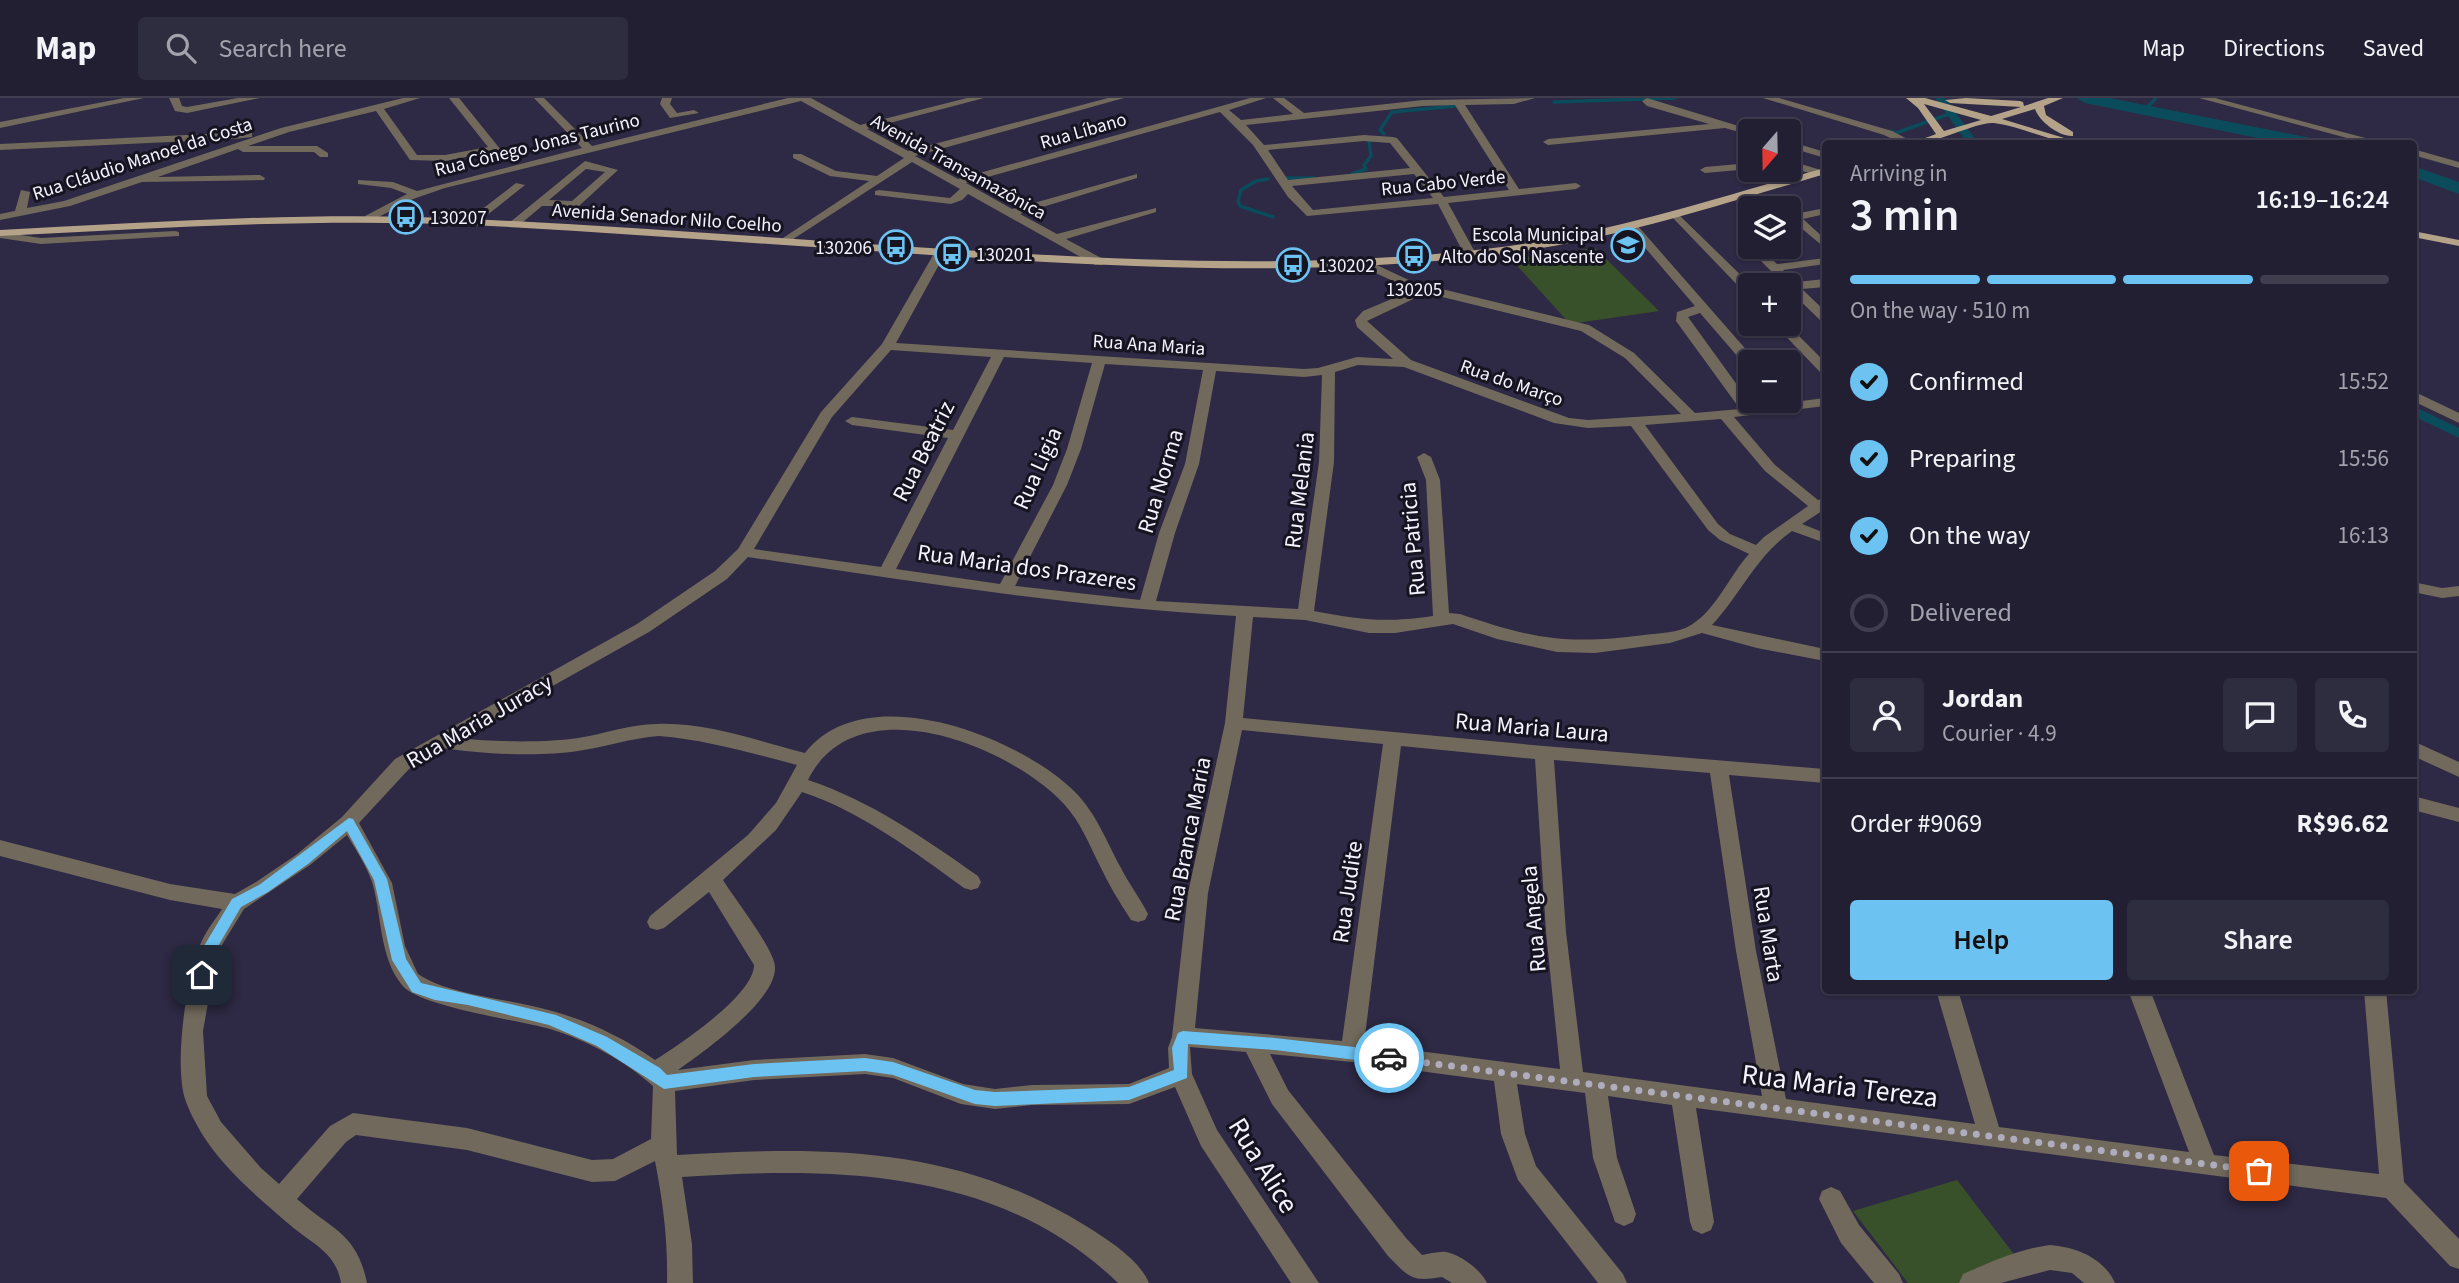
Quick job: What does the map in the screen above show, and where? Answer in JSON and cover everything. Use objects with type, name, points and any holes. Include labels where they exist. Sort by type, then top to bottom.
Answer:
[{"type":"main road","points":[[1913,98],[1957,106],[2046,135]]},
{"type":"main road","points":[[1930,102],[1942,136],[2055,99]]},
{"type":"main road","points":[[1957,106],[2038,104]]},
{"type":"main road","points":[[2038,104],[2042,116],[2050,124],[2077,140]]},
{"type":"main road","points":[[1995,118],[2075,140]]},
{"type":"main road","points":[[1967,130],[2046,135],[2074,140]]},
{"type":"main road","name":"Avenida Senador Nilo Coelho","points":[[0,234],[242,221],[369,218],[472,222],[1099,262],[1265,265],[1364,263],[1470,254],[1633,227],[1822,172]]},
{"type":"main road","points":[[2417,233],[2459,241]]},
{"type":"street","points":[[0,125],[93,102],[139,98]]},
{"type":"street","points":[[174,98],[178,109],[193,110],[255,98]]},
{"type":"street","name":"Rua Cláudio Manoel da Costa","points":[[0,217],[66,204],[285,130],[415,98]]},
{"type":"street","points":[[454,98],[511,168]]},
{"type":"street","points":[[539,98],[589,149]]},
{"type":"street","name":"Rua Cônego Jonas Taurino","points":[[667,98],[665,104],[673,115],[684,116],[752,98]]},
{"type":"street","name":"Rua Cônego Jonas Taurino","points":[[369,218],[416,194],[511,168],[805,99],[827,98]]},
{"type":"street","points":[[856,129],[979,98]]},
{"type":"street","points":[[784,242],[908,156],[1119,98]]},
{"type":"street","points":[[1210,98],[1241,123],[1287,183],[1418,170]]},
{"type":"street","name":"Rua Líbano","points":[[955,183],[1261,98]]},
{"type":"street","points":[[1278,98],[1301,116]]},
{"type":"street","points":[[1398,98],[1412,104]]},
{"type":"street","points":[[1241,123],[1412,104],[1530,98]]},
{"type":"street","points":[[1768,98],[1905,140]]},
{"type":"street","points":[[2204,98],[2367,140]]},
{"type":"street","name":"Avenida Transamazônica","points":[[805,99],[1099,262]]},
{"type":"street","points":[[1651,99],[1650,104],[1738,128]]},
{"type":"street","points":[[1458,102],[1516,192]]},
{"type":"street","points":[[378,107],[414,158],[445,158],[494,149]]},
{"type":"street","points":[[1548,142],[1726,125]]},
{"type":"street","points":[[0,147],[196,139],[285,130]]},
{"type":"street","points":[[1262,149],[1385,137],[1397,143],[1441,200],[1470,254]]},
{"type":"street","points":[[1801,148],[1822,154]]},
{"type":"street","points":[[225,150],[317,149],[324,155]]},
{"type":"street","points":[[2417,153],[2459,165]]},
{"type":"street","points":[[797,156],[834,174],[877,179]]},
{"type":"street","points":[[539,203],[575,204],[612,170],[554,157]]},
{"type":"street","points":[[513,225],[583,165]]},
{"type":"street","points":[[1801,166],[1822,172]]},
{"type":"street","points":[[1705,170],[1738,167]]},
{"type":"street","points":[[1010,214],[1133,176]]},
{"type":"street","points":[[136,180],[260,178]]},
{"type":"street","points":[[362,182],[393,185],[416,194]]},
{"type":"street","name":"Rua Cabo Verde","points":[[1287,183],[1301,209],[1315,214],[1576,186]]},
{"type":"street","points":[[472,222],[520,185]]},
{"type":"street","points":[[879,193],[951,201],[966,189]]},
{"type":"street","points":[[20,214],[25,192]]},
{"type":"street","points":[[1056,238],[1152,210]]},
{"type":"street","points":[[1822,211],[1794,216],[1822,242]]},
{"type":"street","points":[[1676,215],[1738,279]]},
{"type":"street","points":[[1633,227],[1739,350]]},
{"type":"street","points":[[0,234],[41,241],[175,234]]},
{"type":"street","name":"Rua Maria Juracy","points":[[354,1283],[350,1262],[338,1247],[253,1176],[213,1130],[196,1097],[192,1031],[210,946],[237,903],[303,860],[349,822],[402,764],[643,628],[721,575],[744,552],[826,415],[888,346],[940,252]]},
{"type":"street","points":[[1765,259],[1779,273]]},
{"type":"street","points":[[1774,268],[1822,261]]},
{"type":"street","points":[[1364,263],[1395,280],[1424,289],[1585,328],[1604,336],[1634,357],[1691,416]]},
{"type":"street","points":[[1801,285],[1822,283]]},
{"type":"street","name":"Rua do Março","points":[[1424,289],[1361,320],[1365,330],[1406,363],[1554,419],[1588,424],[1738,413]]},
{"type":"street","points":[[1801,292],[1819,305]]},
{"type":"street","points":[[1702,308],[1683,313],[1682,321],[1738,397]]},
{"type":"street","points":[[1792,336],[1822,366]]},
{"type":"street","name":"Rua Ana Maria","points":[[888,346],[1304,373],[1328,370],[1357,360],[1406,363]]},
{"type":"street","name":"Rua Beatriz","points":[[887,571],[1000,352]]},
{"type":"street","name":"Rua Ligia","points":[[1005,590],[1060,485],[1074,449],[1100,360]]},
{"type":"street","name":"Rua Norma","points":[[1146,606],[1167,533],[1192,464],[1210,368]]},
{"type":"street","name":"Rua Melania","points":[[1305,615],[1326,462],[1330,404],[1328,370]]},
{"type":"street","points":[[2417,397],[2459,419]]},
{"type":"street","name":"Rua do Março","points":[[1801,403],[1822,402]]},
{"type":"street","points":[[1724,414],[1770,468],[1821,504],[1758,552],[1720,606],[1700,627],[1757,642],[1822,654]]},
{"type":"street","points":[[852,421],[956,435]]},
{"type":"street","points":[[1635,422],[1713,527],[1725,537],[1758,552]]},
{"type":"street","name":"Rua Patricia","points":[[1424,457],[1433,480],[1441,619]]},
{"type":"street","points":[[1790,525],[1822,537]]},
{"type":"street","name":"Rua Maria dos Prazeres","points":[[744,552],[1005,590],[1146,606],[1245,614],[1305,615],[1382,628],[1441,619],[1466,621],[1497,633],[1557,646],[1613,647],[1689,633],[1700,627]]},
{"type":"street","points":[[2417,588],[2442,593],[2459,591]]},
{"type":"street","name":"Rua Branca Maria","points":[[1181,1074],[1179,1048],[1183,1037],[1198,893],[1234,723],[1245,614]]},
{"type":"street","points":[[657,922],[712,880],[765,829],[784,806],[808,761],[823,745],[842,733],[877,722],[944,730],[991,743],[1050,781],[1085,816],[1138,914]]},
{"type":"street","name":"Rua Maria Laura","points":[[1234,723],[1544,753],[1822,776]]},
{"type":"street","points":[[439,741],[477,747],[577,745],[630,732],[659,730],[689,732],[729,740],[808,761]]},
{"type":"street","name":"Rua Judite","points":[[1352,1052],[1393,739]]},
{"type":"street","points":[[2417,750],[2459,770]]},
{"type":"street","name":"Rua Angela","points":[[1544,753],[1556,932],[1567,1015],[1583,1082],[1624,1214]]},
{"type":"street","name":"Rua Marta","points":[[1718,767],[1748,964],[1776,1107]]},
{"type":"street","points":[[797,783],[846,800],[920,846],[971,882]]},
{"type":"street","points":[[2417,804],[2459,815]]},
{"type":"street","points":[[349,822],[381,879],[399,960],[416,987],[435,994],[468,999],[551,1020],[602,1042],[660,1077],[865,1064],[893,1068],[928,1079],[961,1094],[995,1099],[1044,1095],[1129,1094],[1181,1074]]},
{"type":"street","points":[[0,848],[170,892],[237,903]]},
{"type":"street","points":[[680,1283],[680,1244],[665,1156],[660,1077],[670,1063],[750,997],[766,966],[712,880]]},
{"type":"street","points":[[1948,994],[1990,1135]]},
{"type":"street","points":[[2141,994],[2206,1165]]},
{"type":"street","points":[[2375,994],[2392,1186],[2459,1257]]},
{"type":"street","name":"Rua Maria Tereza","points":[[1183,1037],[1352,1052],[2206,1165],[2392,1186]]},
{"type":"street","points":[[1252,1042],[1280,1097],[1397,1247],[1418,1268],[1445,1264],[1475,1283]]},
{"type":"street","name":"Rua Alice","points":[[1181,1074],[1209,1138],[1306,1283]]},
{"type":"street","points":[[1504,1074],[1514,1134],[1526,1172],[1614,1283]]},
{"type":"street","points":[[1682,1095],[1702,1222]]},
{"type":"street","points":[[281,1201],[338,1134],[354,1124],[467,1139],[592,1171],[615,1170],[665,1156],[898,1166],[956,1178],[1014,1201],[1076,1233],[1121,1267],[1136,1283]]},
{"type":"street","points":[[1831,1199],[1850,1234],[1890,1283]]},
{"type":"street","points":[[1972,1283],[2005,1269],[2043,1259],[2063,1259],[2075,1261],[2102,1283]]},
{"type":"green space","points":[[1595,248],[1659,311],[1570,324],[1511,259]]},
{"type":"green space","points":[[1957,1180],[2020,1262],[1966,1283],[1908,1283],[1853,1211]]},
{"type":"waterway","points":[[1554,102],[1675,98]]},
{"type":"waterway","points":[[1940,98],[1971,140]]},
{"type":"waterway","points":[[2085,98],[2296,140]]},
{"type":"waterway","points":[[2144,111],[2156,98]]},
{"type":"waterway","points":[[1384,134],[1380,130],[1392,112],[1456,106]]},
{"type":"waterway","points":[[1890,131],[1896,133],[1949,114]]},
{"type":"waterway","points":[[1352,174],[1366,169],[1364,165],[1371,156],[1369,141],[1373,140]]},
{"type":"waterway","points":[[2417,172],[2459,188]]},
{"type":"waterway","points":[[1285,178],[1314,178]]},
{"type":"waterway","points":[[1268,179],[1256,181],[1241,190],[1238,201],[1240,206],[1273,217]]},
{"type":"waterway","points":[[2417,412],[2459,434]]},
{"type":"way so far","points":[[1389,1058],[2259,1171]]},
{"type":"place","name":"130207","points":[[406,217]]},
{"type":"place","name":"Escola Municipal Alto do Sol Nascente","points":[[1628,245]]},
{"type":"place","name":"130206","points":[[896,247]]},
{"type":"place","name":"130201","points":[[952,254]]},
{"type":"place","name":"130205","points":[[1414,256]]},
{"type":"place","name":"130202","points":[[1293,265]]},
{"type":"route","points":[[202,975],[210,946],[237,903],[303,860],[349,822],[381,879],[399,960],[416,987],[435,994],[468,999],[551,1020],[602,1042],[655,1072],[664,1082],[754,1070],[865,1064],[893,1068],[975,1097],[995,1099],[1078,1094],[1115,1096],[1129,1094],[1181,1074],[1179,1048],[1183,1037],[1275,1044],[1389,1058]]}]
